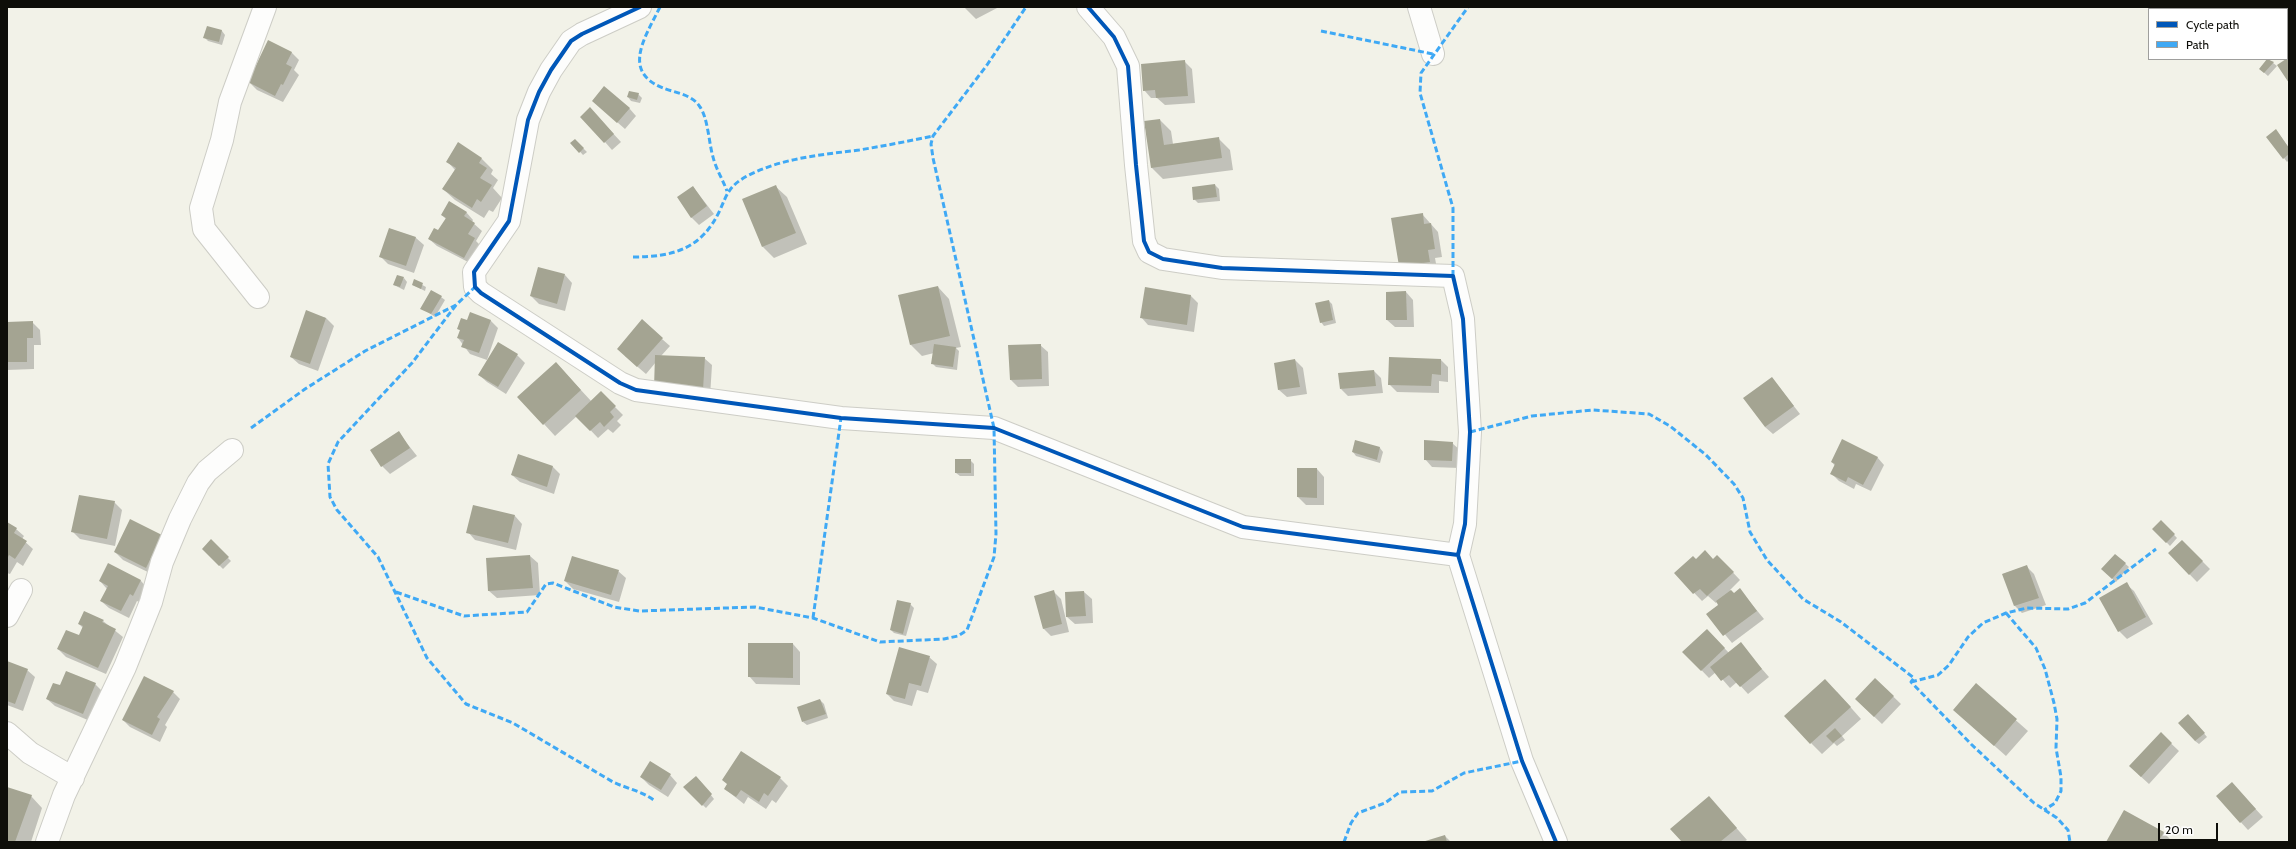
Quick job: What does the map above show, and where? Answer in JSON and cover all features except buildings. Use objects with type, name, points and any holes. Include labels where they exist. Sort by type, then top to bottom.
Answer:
[{"type":"street","points":[[258,296],[204,229],[201,208],[222,140],[230,102],[265,7]]},
{"type":"street","points":[[640,7],[582,34],[571,42],[551,70],[539,92],[528,120],[510,221],[474,272],[475,287],[481,293],[620,383],[636,390],[840,418],[994,428],[1243,527],[1458,555]]},
{"type":"street","points":[[1088,7],[1114,37],[1128,66],[1144,241],[1150,252],[1163,259],[1222,268],[1453,276],[1463,318],[1470,432],[1465,524],[1458,555],[1522,761],[1556,842]]},
{"type":"street","points":[[1419,7],[1433,54]]},
{"type":"street","points":[[47,842],[64,795],[98,720],[125,667],[151,602],[162,562],[192,494],[207,471],[232,450]]},
{"type":"street","points":[[7,616],[21,590]]},
{"type":"street","points":[[7,733],[30,753],[73,778]]},
{"type":"marked path","points":[[660,7],[642,45],[640,67],[645,76],[656,84],[688,96],[700,107],[705,118],[714,161],[727,191]]},
{"type":"marked path","points":[[396,592],[464,616],[527,612],[546,584],[553,583],[614,607],[639,611],[755,607],[813,618],[880,642],[944,639],[958,636],[967,630],[994,557],[996,534],[994,428],[931,144],[933,136],[987,65],[1026,7]]},
{"type":"marked path","points":[[1453,276],[1453,208],[1420,93],[1421,73],[1468,7]]},
{"type":"marked path","points":[[1321,31],[1433,54]]},
{"type":"marked path","points":[[633,257],[661,255],[685,248],[695,242],[713,223],[732,187],[747,176],[760,170],[802,158],[933,136]]},
{"type":"marked path","points":[[251,428],[305,389],[365,351],[456,305],[475,287]]},
{"type":"marked path","points":[[456,305],[412,363],[338,442],[328,464],[330,497],[337,510],[378,557],[427,658],[466,704],[513,723],[613,782],[640,792],[655,801]]},
{"type":"marked path","points":[[1470,432],[1532,416],[1593,410],[1649,414],[1670,426],[1706,455],[1734,484],[1743,498],[1750,532],[1767,560],[1803,599],[1841,622],[1914,678],[1911,682],[1971,744],[2034,803],[2057,818],[2068,830],[2070,842]]},
{"type":"marked path","points":[[813,618],[841,418]]},
{"type":"marked path","points":[[1911,682],[1938,675],[1949,665],[1968,637],[1983,623],[2006,613],[2027,608],[2068,609],[2085,603],[2156,549]]},
{"type":"marked path","points":[[2006,613],[2036,648],[2045,669],[2054,703],[2057,719],[2056,748],[2061,777],[2061,791],[2055,803],[2044,810]]},
{"type":"marked path","points":[[1344,842],[1351,823],[1358,813],[1385,803],[1400,792],[1432,791],[1464,773],[1522,761]]},
{"type":"cycle path","points":[[640,7],[582,34],[571,41],[551,70],[539,92],[528,120],[509,221],[474,272],[475,287],[481,293],[620,383],[636,390],[841,418],[994,428],[1243,527],[1458,555]]},
{"type":"cycle path","points":[[1088,7],[1114,37],[1128,66],[1144,241],[1149,252],[1163,259],[1222,268],[1453,276],[1463,319],[1470,432],[1465,524],[1458,555],[1522,761],[1556,842]]}]
